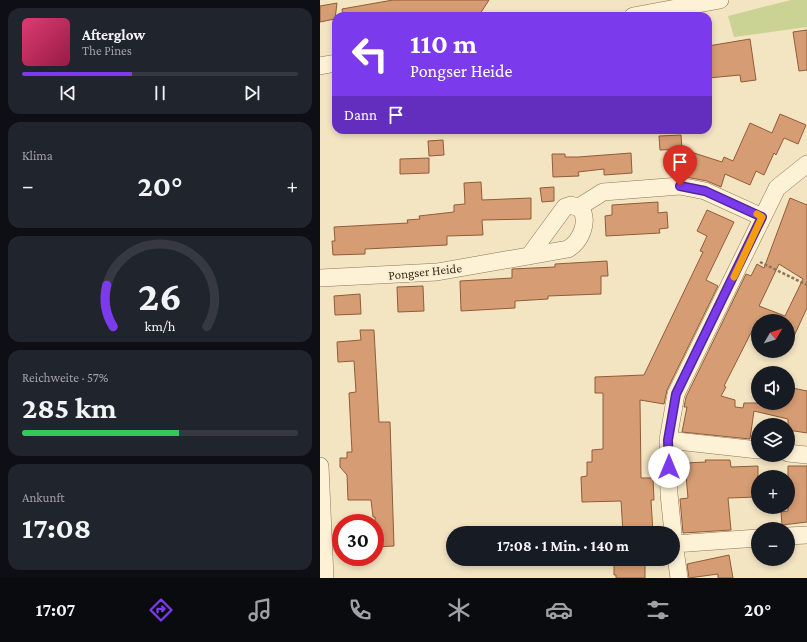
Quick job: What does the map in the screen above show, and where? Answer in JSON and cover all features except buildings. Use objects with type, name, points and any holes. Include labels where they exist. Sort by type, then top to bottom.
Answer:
[{"type":"street","points":[[655,12],[720,0]]},
{"type":"street","points":[[320,66],[332,64]]},
{"type":"street","points":[[672,526],[669,494],[668,440],[676,394],[762,217],[780,184],[807,164]]},
{"type":"street","points":[[529,256],[565,207],[572,205],[579,207],[603,192],[680,186],[705,191],[762,217]]},
{"type":"street","name":"Pongser Heide","points":[[320,278],[437,272],[568,249],[575,244],[582,233],[584,214],[579,207]]},
{"type":"street","points":[[668,440],[751,449]]},
{"type":"street","points":[[795,454],[807,455]]},
{"type":"street","points":[[320,466],[325,578]]},
{"type":"street","points":[[795,536],[807,535]]},
{"type":"street","points":[[680,537],[751,538]]},
{"type":"street","points":[[677,566],[679,578]]},
{"type":"path","points":[[745,254],[807,285]]},
{"type":"green space","points":[[791,0],[807,0],[807,27],[734,37],[728,16]]},
{"type":"slow traffic","points":[[734,277],[762,217],[757,214]]},
{"type":"route","points":[[669,467],[668,440],[676,394],[762,217],[705,191],[680,186]]}]
